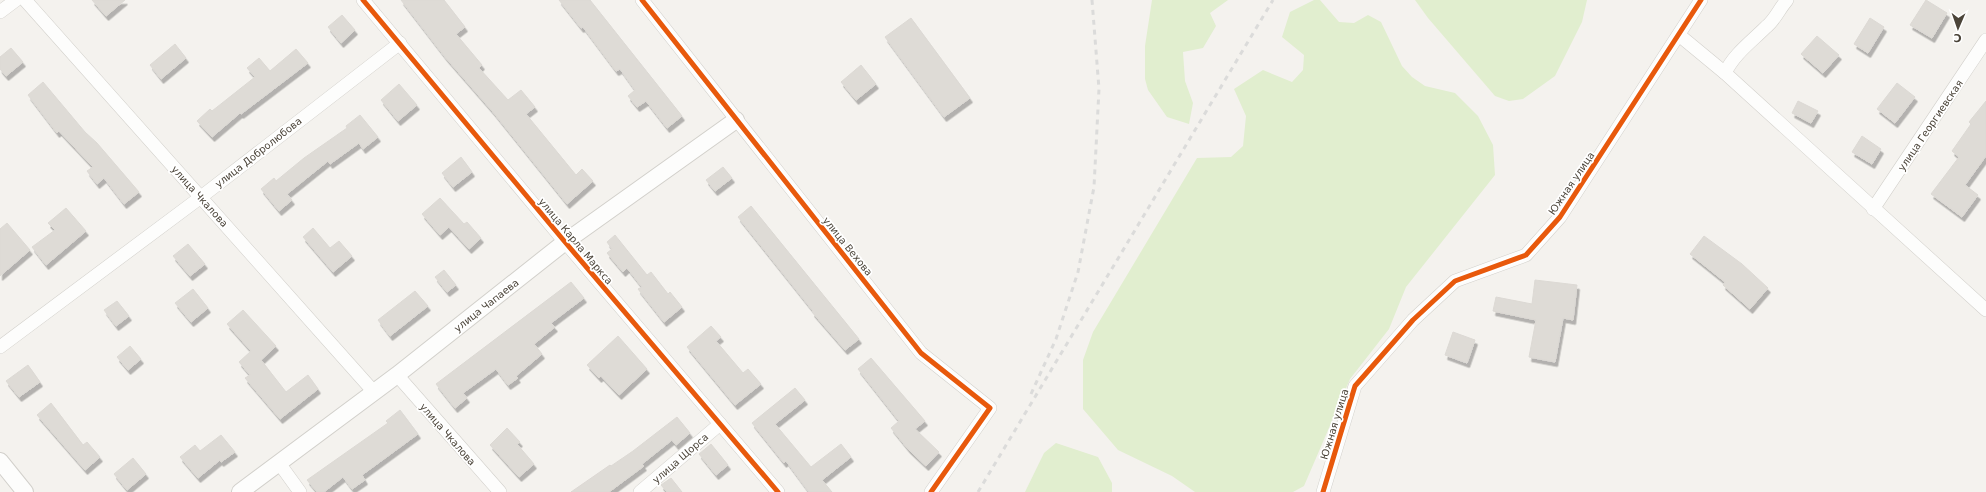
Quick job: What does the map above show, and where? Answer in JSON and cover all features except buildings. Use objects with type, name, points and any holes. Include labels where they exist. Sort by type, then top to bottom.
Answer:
[{"type":"street","points":[[0,12],[16,0]]},
{"type":"street","name":"улица Чкалова","points":[[25,0],[374,392]]},
{"type":"street","name":"улица Карла Маркса","points":[[363,0],[565,242],[778,492]]},
{"type":"street","name":"улица Вехова","points":[[642,0],[921,353],[990,408],[931,492]]},
{"type":"street","name":"Южная улица","points":[[1323,492],[1355,386],[1413,320],[1455,281],[1526,255],[1560,218],[1701,0]]},
{"type":"street","points":[[1725,73],[1730,64],[1748,43],[1767,27],[1787,0]]},
{"type":"street","points":[[1679,35],[1725,73],[1986,310]]},
{"type":"street","name":"улица Георгиевская","points":[[1873,209],[1986,40]]},
{"type":"street","name":"улица Добролюбова","points":[[0,347],[201,197],[400,43]]},
{"type":"street","name":"улица Чапаева","points":[[240,492],[397,375],[565,242],[736,120]]},
{"type":"street","name":"улица Чкалова","points":[[397,375],[500,492]]},
{"type":"street","name":"улица Щорса","points":[[640,492],[720,424]]},
{"type":"street","points":[[0,461],[25,492]]},
{"type":"street","points":[[279,463],[300,492]]},
{"type":"green space","points":[[1152,0],[1228,0],[1210,13],[1216,26],[1203,48],[1183,52],[1185,81],[1193,103],[1189,124],[1167,117],[1148,90],[1145,79],[1145,46]]},
{"type":"green space","points":[[1314,0],[1320,0],[1339,22],[1354,23],[1368,15],[1381,22],[1402,66],[1412,77],[1425,86],[1455,93],[1478,116],[1493,145],[1495,175],[1406,287],[1389,329],[1350,379],[1304,486],[1293,492],[1195,492],[1172,476],[1118,450],[1083,409],[1083,360],[1093,332],[1197,158],[1231,157],[1243,146],[1246,116],[1234,89],[1263,70],[1292,82],[1303,70],[1304,55],[1282,37],[1290,12]]},
{"type":"green space","points":[[1415,0],[1587,0],[1582,22],[1555,76],[1523,99],[1509,101],[1495,96],[1428,18]]},
{"type":"green space","points":[[1056,443],[1098,457],[1112,483],[1112,492],[1025,492],[1044,453]]},
{"type":"railway","points":[[1031,394],[1056,339],[1078,272],[1094,187],[1099,89],[1092,0]]},
{"type":"railway","points":[[978,492],[1273,0]]},
{"type":"cycle path","points":[[363,0],[565,242],[778,492]]},
{"type":"cycle path","points":[[642,0],[921,353],[990,408],[931,492]]},
{"type":"cycle path","points":[[1323,492],[1355,386],[1413,320],[1455,281],[1526,255],[1560,217],[1701,0]]}]
